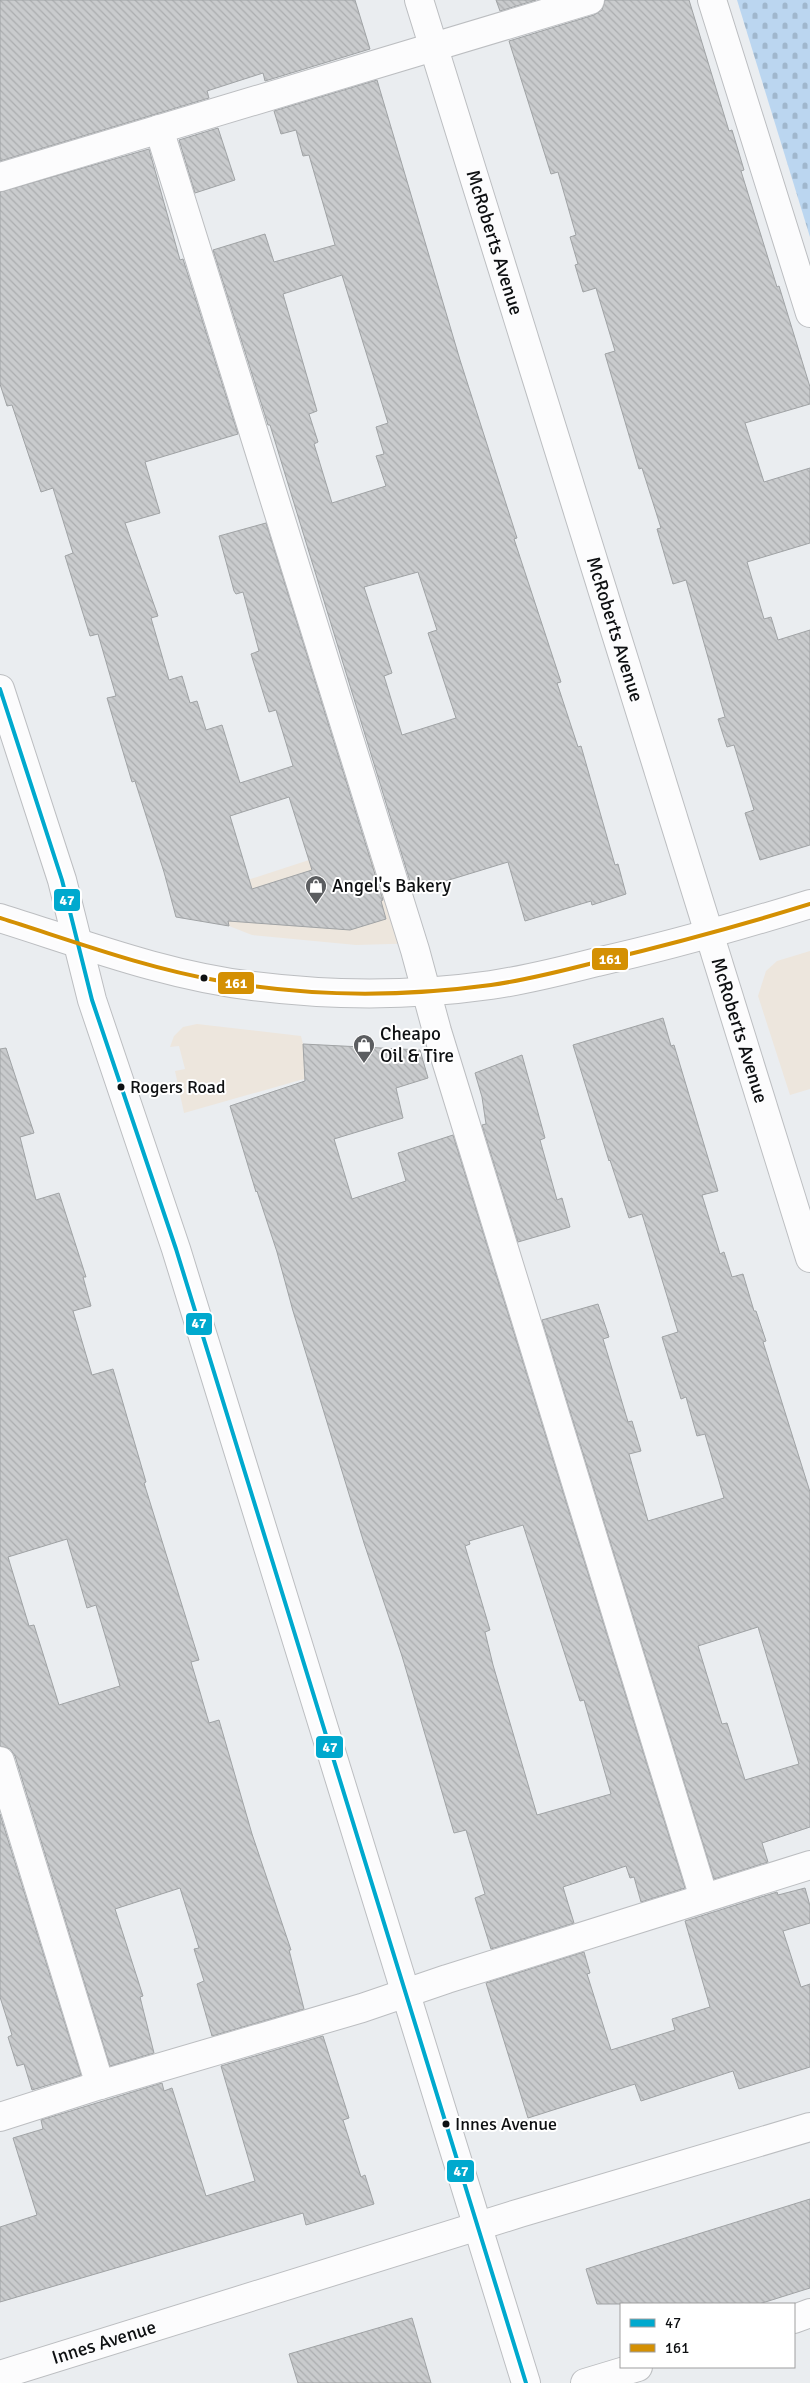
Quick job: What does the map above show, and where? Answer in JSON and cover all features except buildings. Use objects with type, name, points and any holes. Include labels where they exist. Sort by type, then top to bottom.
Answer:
[{"type":"street","name":"McRoberts Avenue","points":[[420,0],[810,1258]]},
{"type":"street","points":[[0,177],[590,0]]},
{"type":"street","points":[[712,0],[810,313]]},
{"type":"street","points":[[159,129],[427,992],[440,1040],[704,1898]]},
{"type":"street","points":[[0,688],[62,880],[92,1000],[179,1259],[526,2383]]},
{"type":"street","points":[[0,918],[175,971],[252,986],[358,993],[427,992],[491,985],[556,972],[710,935],[810,904]]},
{"type":"street","points":[[0,1761],[100,2085]]},
{"type":"street","points":[[0,2117],[100,2085],[405,1995],[447,1979],[810,1865]]},
{"type":"street","name":"Innes Avenue","points":[[0,2375],[478,2227],[810,2127]]},
{"type":"street","points":[[795,2318],[810,2314]]},
{"type":"street","points":[[585,2383],[635,2368]]},
{"type":"shaded area","points":[[358,844],[410,892],[426,943],[356,945],[252,935],[229,926],[226,887]]},
{"type":"shaded area","points":[[810,951],[810,1089],[790,1095],[758,996],[766,971],[777,961]]},
{"type":"shaded area","points":[[197,1024],[301,1036],[303,1044],[420,1050],[428,1078],[365,1097],[345,1083],[304,1079],[184,1113],[175,1071],[185,1069],[179,1046],[170,1047],[174,1036],[183,1027]]},
{"type":"green space","points":[[737,0],[810,0],[810,237]]},
{"type":"transit line","name":"47","points":[[0,689],[62,880],[92,1000],[176,1249],[526,2383]]},
{"type":"transit line","name":"161","points":[[0,918],[82,945],[192,976],[287,990],[356,994],[457,989],[531,978],[677,942],[810,904]]},
{"type":"place","name":"Angel's Bakery","points":[[316,905]]},
{"type":"place","name":"Cheapo Oil & Tire","points":[[364,1064]]},
{"type":"place","name":"Rogers Road","points":[[121,1087]]},
{"type":"place","name":"Innes Avenue","points":[[446,2124]]}]
